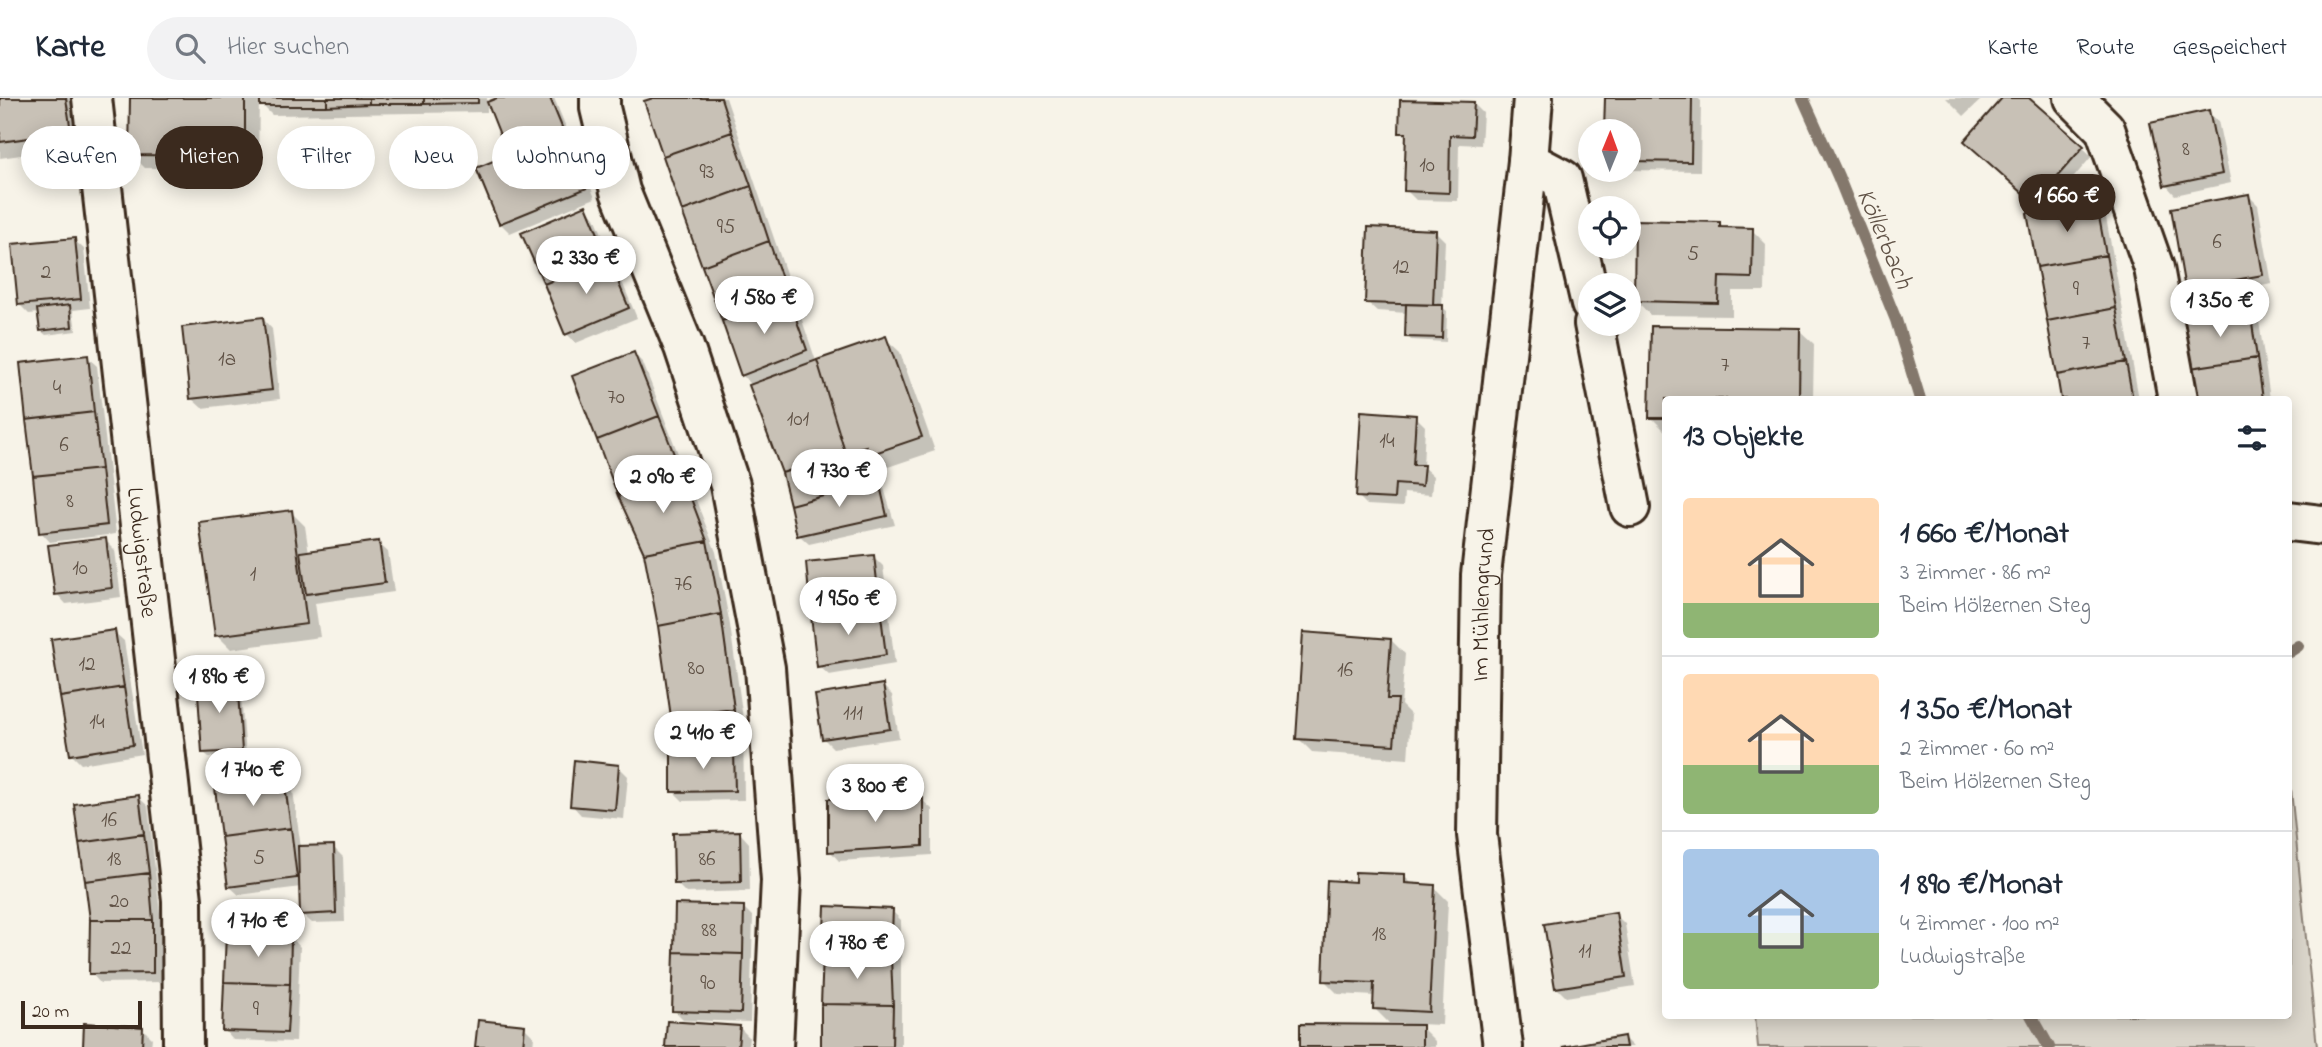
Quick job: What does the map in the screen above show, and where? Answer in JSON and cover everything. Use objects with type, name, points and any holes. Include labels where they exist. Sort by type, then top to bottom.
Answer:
[{"type":"street","name":"Ludwigstraße","points":[[92,98],[182,901],[183,1047]]},
{"type":"street","points":[[600,98],[600,108],[620,191],[684,347],[730,485],[765,668],[781,880],[773,1047]]},
{"type":"street","name":"Im Mühlengrund","points":[[1503,1047],[1477,835],[1481,575],[1533,98]]},
{"type":"street","points":[[2074,98],[2105,129],[2154,268],[2177,396]]},
{"type":"street","points":[[1528,161],[1562,179],[1584,273]]},
{"type":"street","points":[[1596,336],[1630,507]]},
{"type":"street","points":[[2292,521],[2322,525]]},
{"type":"shaded area","points":[[2292,800],[2317,1047],[1758,1047],[1755,1019],[2292,1019]]},
{"type":"building","points":[[0,98],[66,98],[70,126],[21,126],[21,139],[0,142]]},
{"type":"building","points":[[130,98],[245,98],[245,126],[155,126],[155,155],[141,155],[141,126],[130,126]]},
{"type":"building","points":[[260,98],[327,98],[327,106],[260,106]]},
{"type":"building","points":[[327,98],[369,98],[369,104],[327,106]]},
{"type":"building","points":[[369,98],[424,98],[424,104],[369,104]]},
{"type":"building","points":[[424,98],[478,98],[478,103],[424,104]]},
{"type":"building","points":[[497,98],[550,98],[562,126],[497,126],[487,102]]},
{"type":"building","points":[[653,98],[721,98],[732,132],[663,156],[644,101]]},
{"type":"building","points":[[1605,98],[1692,98],[1691,162],[1642,161],[1642,119],[1604,119]]},
{"type":"building","points":[[2002,98],[2029,98],[2084,146],[2034,203],[1964,141]]},
{"type":"building","points":[[1400,100],[1474,102],[1472,136],[1450,135],[1449,193],[1404,191],[1406,133],[1399,133]]},
{"type":"building","points":[[2209,110],[2222,174],[2164,186],[2150,123]]},
{"type":"building","points":[[732,132],[751,186],[682,211],[663,156]]},
{"type":"building","points":[[492,161],[492,189],[585,189],[499,224],[478,167]]},
{"type":"building","points":[[751,186],[769,241],[702,266],[682,211]]},
{"type":"building","points":[[2249,194],[2263,275],[2185,289],[2171,208]]},
{"type":"building","points":[[2096,200],[2106,255],[2037,267],[2027,213]]},
{"type":"building","points":[[586,205],[608,258],[544,284],[521,233]]},
{"type":"building","points":[[1641,220],[1720,222],[1720,227],[1753,228],[1752,278],[1719,277],[1718,303],[1641,301],[1641,273],[1634,273],[1635,259],[1641,259]]},
{"type":"building","points":[[1368,227],[1436,230],[1433,305],[1365,303]]},
{"type":"building","points":[[75,238],[81,299],[18,305],[12,244]]},
{"type":"building","points":[[769,241],[788,296],[722,321],[702,266]]},
{"type":"building","points":[[2106,255],[2116,308],[2047,321],[2037,267]]},
{"type":"building","points":[[608,258],[629,308],[565,335],[544,284]]},
{"type":"building","points":[[788,296],[807,350],[741,376],[722,321]]},
{"type":"building","points":[[1406,304],[1443,305],[1442,338],[1405,337]]},
{"type":"building","points":[[70,305],[72,327],[40,331],[37,309]]},
{"type":"building","points":[[2116,308],[2126,362],[2057,375],[2047,321]]},
{"type":"building","points":[[2250,310],[2257,358],[2190,368],[2183,320]]},
{"type":"building","points":[[263,317],[272,390],[190,399],[182,327]]},
{"type":"building","points":[[1651,326],[1800,328],[1799,396],[1662,396],[1662,418],[1649,418]]},
{"type":"building","points":[[886,336],[922,437],[869,455],[866,446],[845,452],[817,360]]},
{"type":"building","points":[[634,352],[659,416],[597,440],[572,376]]},
{"type":"building","points":[[88,355],[94,412],[26,420],[20,363]]},
{"type":"building","points":[[2257,358],[2263,396],[2195,396],[2190,368]]},
{"type":"building","points":[[817,360],[845,452],[782,473],[749,385]]},
{"type":"building","points":[[2126,362],[2132,396],[2060,396],[2057,375]]},
{"type":"building","points":[[1361,411],[1416,415],[1413,465],[1424,465],[1422,486],[1395,484],[1394,499],[1356,497]]},
{"type":"building","points":[[94,412],[101,469],[33,476],[26,420]]},
{"type":"building","points":[[659,416],[681,472],[618,496],[597,440]]},
{"type":"building","points":[[866,446],[879,481],[790,505],[782,473]]},
{"type":"building","points":[[101,469],[107,525],[39,533],[33,476]]},
{"type":"building","points":[[681,472],[707,541],[644,553],[618,496]]},
{"type":"building","points":[[879,481],[887,516],[797,536],[790,505]]},
{"type":"building","points":[[292,510],[307,624],[215,636],[199,522]]},
{"type":"building","points":[[106,538],[112,588],[55,595],[48,545]]},
{"type":"building","points":[[379,541],[385,583],[306,594],[300,552]]},
{"type":"building","points":[[707,541],[721,614],[658,626],[644,553]]},
{"type":"building","points":[[874,555],[880,608],[811,616],[806,562]]},
{"type":"building","points":[[880,608],[886,655],[817,667],[811,616]]},
{"type":"building","points":[[721,614],[734,709],[671,717],[658,626]]},
{"type":"building","points":[[115,630],[124,687],[60,697],[51,639]]},
{"type":"building","points":[[1303,632],[1391,639],[1387,699],[1398,699],[1394,745],[1296,739]]},
{"type":"building","points":[[237,677],[242,751],[202,753],[197,679]]},
{"type":"building","points":[[883,684],[890,729],[822,739],[815,695]]},
{"type":"building","points":[[124,687],[133,745],[70,755],[60,697]]},
{"type":"building","points":[[734,709],[734,750],[671,751],[671,717]]},
{"type":"building","points":[[734,750],[735,791],[671,792],[671,751]]},
{"type":"building","points":[[574,760],[619,765],[615,810],[570,806]]},
{"type":"building","points":[[284,779],[291,828],[221,837],[215,788]]},
{"type":"building","points":[[139,795],[144,834],[79,843],[74,804]]},
{"type":"building","points":[[923,798],[923,846],[828,852],[828,799]]},
{"type":"building","points":[[291,828],[297,878],[228,887],[221,837]]},
{"type":"building","points":[[740,831],[741,882],[674,884],[673,833]]},
{"type":"building","points":[[144,834],[149,873],[85,881],[79,843]]},
{"type":"building","points":[[334,845],[336,913],[300,915],[298,846]]},
{"type":"building","points":[[1355,872],[1405,874],[1405,883],[1435,885],[1429,1012],[1373,1009],[1374,983],[1323,981],[1327,880],[1355,882]]},
{"type":"building","points":[[149,873],[153,920],[90,920],[85,881]]},
{"type":"building","points":[[675,904],[744,906],[743,954],[674,952]]},
{"type":"building","points":[[825,906],[893,909],[891,958],[823,955]]},
{"type":"building","points":[[1616,912],[1626,977],[1555,988],[1544,924]]},
{"type":"building","points":[[90,920],[153,920],[153,973],[89,974]]},
{"type":"building","points":[[226,933],[291,936],[290,984],[224,982]]},
{"type":"building","points":[[674,952],[743,954],[741,1013],[672,1011]]},
{"type":"building","points":[[823,955],[891,958],[893,1005],[821,1004]]},
{"type":"building","points":[[224,982],[290,984],[287,1033],[222,1031]]},
{"type":"building","points":[[821,1004],[893,1005],[892,1047],[821,1047]]},
{"type":"building","points":[[478,1020],[525,1025],[523,1047],[475,1047]]},
{"type":"building","points":[[667,1021],[740,1026],[738,1047],[665,1047]]},
{"type":"building","points":[[84,1023],[143,1027],[142,1047],[83,1047]]},
{"type":"building","points":[[1300,1024],[1422,1025],[1422,1047],[1300,1047]]},
{"type":"building","points":[[1624,1036],[1626,1047],[1562,1047]]},
{"type":"waterway","name":"Köllerbach","points":[[1803,98],[1838,176],[1896,320],[1919,396]]},
{"type":"waterway","points":[[2292,650],[2298,646]]},
{"type":"waterway","name":"Köllerbach","points":[[2033,1019],[2049,1047]]}]
